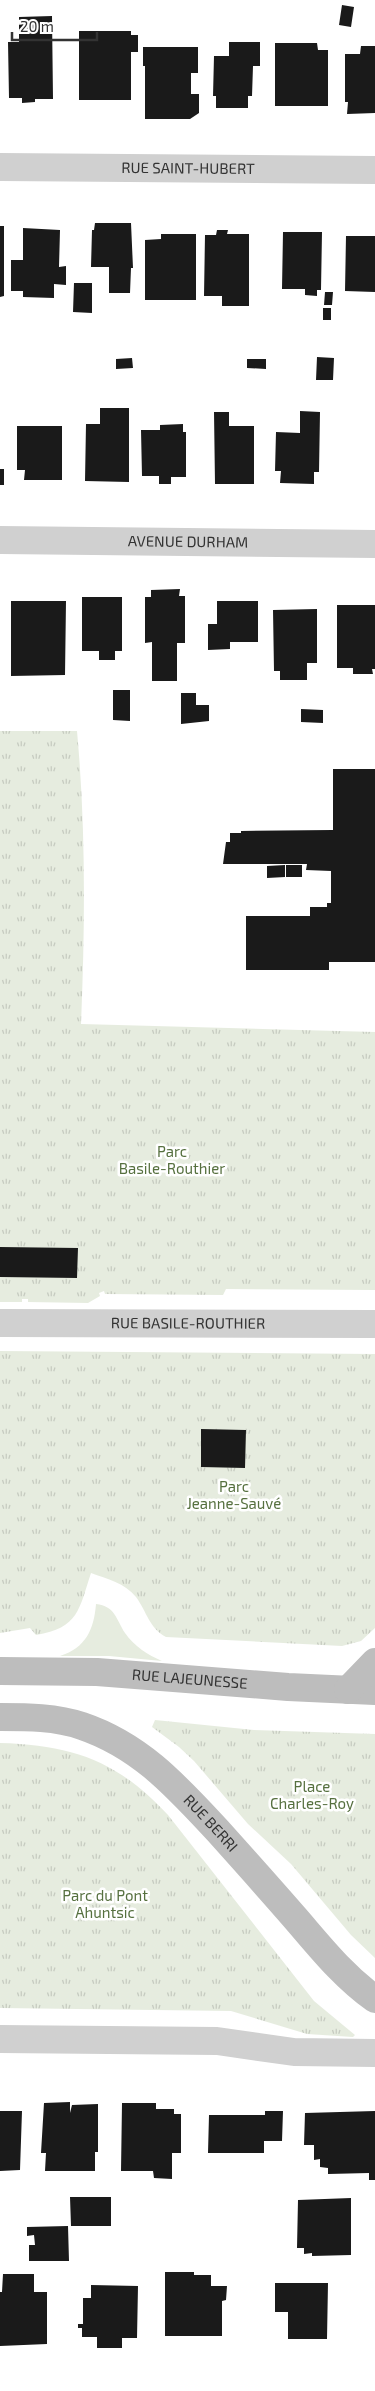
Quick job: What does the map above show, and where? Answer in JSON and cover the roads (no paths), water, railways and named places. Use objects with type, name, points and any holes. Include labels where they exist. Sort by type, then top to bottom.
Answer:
[{"type":"main road","points":[[348,1690],[375,1662]]},
{"type":"main road","name":"RUE LAJEUNESSE","points":[[2,1671],[121,1673],[288,1687],[375,1691]]},
{"type":"main road","name":"RUE BERRI","points":[[2,1717],[48,1719],[82,1726],[112,1739],[154,1766],[190,1800],[273,1892],[326,1956],[352,1981],[375,1999]]},
{"type":"street","name":"RUE SAINT-HUBERT","points":[[0,166],[375,170]]},
{"type":"street","name":"AVENUE DURHAM","points":[[0,540],[375,544]]},
{"type":"street","name":"RUE BASILE-ROUTHIER","points":[[0,1323],[375,1324]]},
{"type":"street","points":[[0,2039],[217,2041],[294,2052],[375,2054]]},
{"type":"park label","name":"Parc Basile-Routhier","points":[[172,1160]]},
{"type":"park label","name":"Parc Jeanne-Sauvé","points":[[234,1496]]},
{"type":"park label","name":"Place Charles-Roy","points":[[312,1796]]},
{"type":"park label","name":"Parc du Pont Ahuntsic","points":[[105,1904]]}]
